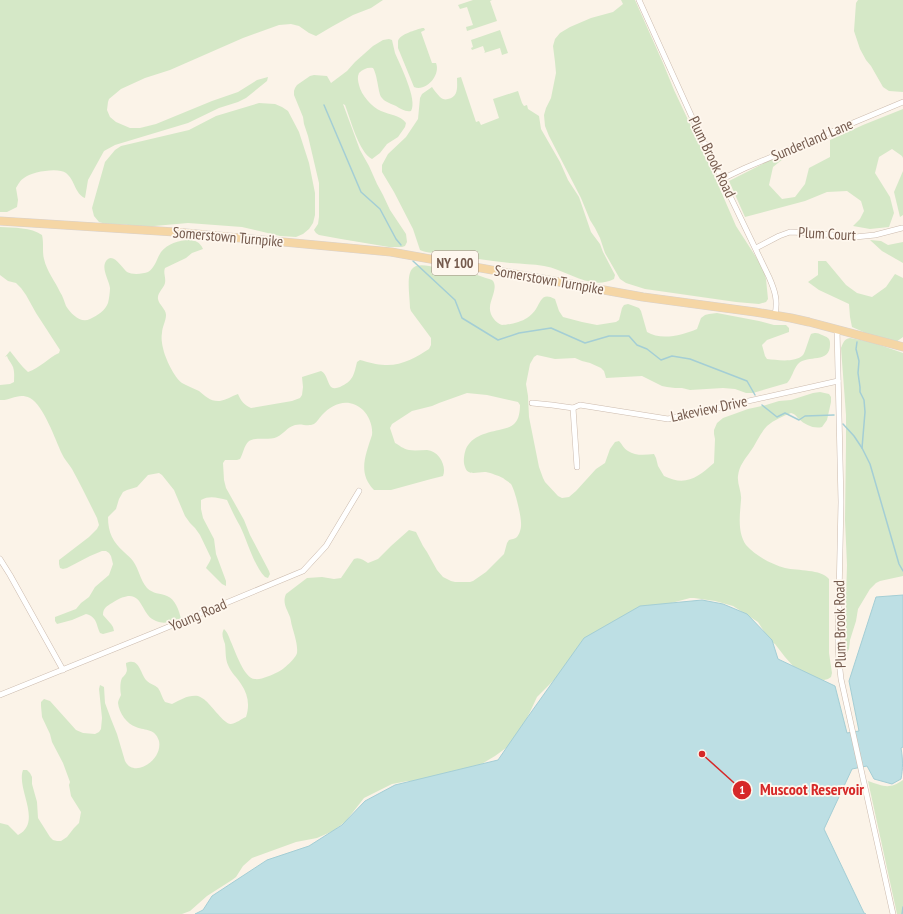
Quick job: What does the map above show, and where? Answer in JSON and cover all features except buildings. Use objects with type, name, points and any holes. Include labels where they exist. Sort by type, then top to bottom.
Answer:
[{"type":"main road","name":"Somerstown Turnpike","points":[[0,221],[201,234],[412,256],[643,297],[776,315],[837,329],[903,347]]},
{"type":"street","name":"Plum Brook Road","points":[[639,0],[691,115],[769,277],[776,298],[776,315]]},
{"type":"street","name":"Sunderland Lane","points":[[722,179],[780,153],[903,102]]},
{"type":"street","name":"Plum Court","points":[[756,248],[790,232],[855,238],[875,235],[902,228]]},
{"type":"street","name":"Plum Brook Road","points":[[837,329],[840,502],[839,661],[841,679],[893,914]]},
{"type":"street","name":"Lakeview Drive","points":[[532,403],[573,408],[580,405],[668,419],[838,381]]},
{"type":"street","points":[[573,408],[577,467]]},
{"type":"street","name":"Young Road","points":[[0,695],[303,571],[326,546],[359,490]]},
{"type":"street","points":[[0,559],[63,670]]},
{"type":"green space","points":[[0,0],[383,0],[371,8],[353,15],[316,36],[299,26],[291,24],[279,25],[243,38],[170,70],[145,78],[121,89],[109,99],[107,110],[110,117],[116,122],[130,128],[140,128],[156,124],[238,92],[257,80],[268,77],[267,81],[246,98],[238,102],[219,108],[188,123],[115,145],[104,151],[88,180],[85,198],[79,193],[66,173],[51,170],[32,174],[21,180],[16,188],[18,200],[17,207],[7,212],[0,212]]},
{"type":"green space","points":[[473,0],[492,0],[490,1],[497,21],[467,31],[466,27],[473,25],[467,7],[460,9],[458,5]]},
{"type":"green space","points":[[621,0],[635,0],[736,226],[764,271],[768,299],[766,302],[759,304],[736,302],[645,289],[626,283],[620,279],[605,253],[600,238],[590,220],[581,198],[549,136],[545,126],[544,115],[551,98],[556,73],[553,46],[555,39],[560,33],[570,27],[591,18],[613,12],[623,4]]},
{"type":"green space","points":[[858,0],[903,0],[903,92],[889,91],[883,87],[860,49],[854,31],[856,3]]},
{"type":"green space","points":[[422,28],[425,30],[421,32],[432,63],[436,63],[437,68],[434,77],[428,85],[419,88],[414,87],[398,48],[398,41],[405,34]]},
{"type":"green space","points":[[500,30],[508,53],[502,55],[500,48],[484,53],[483,46],[472,50],[471,48],[473,47],[471,40]]},
{"type":"green space","points":[[383,40],[392,40],[395,53],[410,91],[413,106],[411,111],[403,110],[382,98],[373,68],[362,70],[359,73],[358,79],[360,89],[364,97],[371,104],[381,111],[404,120],[406,123],[405,127],[398,137],[387,144],[380,153],[372,159],[367,155],[359,143],[345,105],[343,104],[360,150],[390,210],[406,234],[407,242],[405,246],[402,247],[389,247],[319,235],[316,233],[314,230],[318,224],[319,217],[319,183],[303,117],[294,95],[297,85],[310,76],[327,76],[331,83],[347,71],[373,46]]},
{"type":"green space","points":[[461,77],[476,122],[479,121],[481,125],[499,118],[493,99],[518,91],[524,106],[527,105],[528,109],[539,116],[541,129],[560,162],[568,180],[579,197],[591,232],[600,244],[615,275],[614,279],[596,283],[544,266],[494,261],[420,250],[413,229],[382,172],[382,165],[388,154],[406,137],[418,119],[420,98],[422,94],[432,87],[442,98],[452,98],[457,91],[457,78]]},
{"type":"green space","points":[[259,103],[275,104],[288,111],[299,132],[309,163],[315,193],[315,215],[313,223],[303,234],[296,237],[280,236],[242,227],[188,223],[143,227],[121,224],[106,224],[99,222],[94,216],[92,208],[105,162],[115,150],[121,146],[189,130],[216,116]]},
{"type":"green space","points":[[903,109],[903,158],[892,149],[879,157],[875,173],[890,197],[894,213],[889,227],[870,229],[853,226],[860,219],[864,211],[861,201],[847,191],[827,192],[805,201],[745,217],[729,181],[776,157],[793,153],[789,154],[773,167],[769,185],[782,199],[795,197],[805,184],[809,168],[830,157],[830,140]]},
{"type":"green space","points":[[903,171],[903,215],[900,217],[894,192]]},
{"type":"green space","points":[[0,227],[28,229],[42,235],[45,264],[68,309],[73,315],[83,320],[90,319],[103,311],[108,303],[110,288],[104,267],[109,258],[117,261],[129,273],[143,273],[150,270],[161,252],[170,245],[185,240],[193,240],[199,243],[203,249],[192,253],[186,258],[165,268],[165,283],[158,297],[166,315],[162,331],[162,345],[164,352],[173,372],[182,383],[199,391],[214,401],[222,400],[238,394],[246,406],[251,408],[292,401],[300,398],[303,387],[302,377],[321,371],[325,374],[331,387],[337,388],[350,380],[354,374],[357,362],[360,360],[382,365],[391,365],[414,358],[429,349],[431,345],[431,338],[410,308],[410,272],[415,266],[420,265],[430,266],[453,273],[472,273],[492,280],[495,286],[490,304],[490,312],[495,320],[502,325],[515,323],[527,318],[535,310],[542,298],[547,296],[555,299],[559,311],[563,317],[597,325],[616,322],[619,320],[624,305],[631,305],[639,308],[641,311],[647,332],[653,335],[665,337],[679,335],[697,329],[701,318],[705,315],[717,313],[774,325],[786,325],[789,328],[789,332],[767,340],[762,345],[767,359],[791,360],[800,358],[804,354],[811,334],[817,333],[827,337],[830,343],[827,354],[823,357],[802,361],[798,364],[787,383],[753,393],[723,388],[690,390],[667,387],[642,376],[606,378],[604,371],[601,368],[575,358],[555,359],[537,355],[530,364],[526,384],[529,417],[539,467],[545,482],[558,496],[562,498],[569,497],[596,469],[605,463],[610,449],[615,442],[619,441],[624,448],[634,454],[654,454],[658,466],[664,476],[679,481],[691,479],[714,463],[714,430],[717,423],[723,418],[748,409],[779,401],[791,400],[813,393],[820,392],[829,394],[831,397],[831,402],[827,420],[822,427],[807,425],[791,413],[773,422],[762,432],[742,463],[738,479],[741,497],[740,529],[746,545],[759,556],[774,564],[785,568],[821,573],[829,579],[829,653],[832,673],[831,677],[824,680],[817,679],[793,666],[775,644],[770,641],[758,622],[733,606],[715,601],[694,598],[664,605],[564,670],[537,697],[517,737],[495,756],[470,771],[420,781],[408,781],[392,784],[364,798],[346,821],[333,831],[317,838],[296,842],[252,858],[243,866],[236,877],[207,896],[190,911],[182,914],[0,914],[0,823],[8,825],[18,835],[25,829],[29,814],[23,786],[23,770],[27,770],[32,777],[32,784],[37,802],[38,818],[53,840],[61,841],[67,837],[79,823],[81,812],[71,796],[69,785],[70,782],[42,717],[41,702],[44,699],[50,701],[76,730],[83,733],[95,734],[101,729],[102,718],[99,689],[100,685],[104,687],[105,703],[117,734],[125,761],[129,766],[141,768],[147,765],[157,755],[159,741],[153,732],[133,726],[124,718],[120,711],[118,702],[121,695],[120,686],[121,680],[127,671],[126,663],[134,662],[137,664],[147,681],[158,688],[165,702],[172,704],[187,697],[198,696],[205,700],[228,724],[237,722],[246,717],[248,700],[243,688],[227,662],[223,636],[224,629],[240,664],[247,674],[251,678],[255,679],[266,677],[283,669],[292,661],[297,653],[290,617],[285,606],[285,597],[286,594],[307,578],[341,578],[354,559],[360,559],[368,563],[378,559],[409,530],[416,532],[437,570],[443,577],[455,582],[470,582],[486,572],[504,554],[509,540],[516,538],[518,535],[521,529],[521,522],[516,498],[511,484],[503,478],[490,473],[471,473],[466,470],[464,461],[467,447],[478,436],[510,427],[515,423],[520,405],[518,402],[487,395],[467,393],[432,406],[412,411],[392,424],[390,428],[395,443],[407,449],[427,450],[435,453],[443,464],[444,472],[443,476],[391,490],[374,490],[366,477],[364,463],[372,435],[370,421],[367,415],[358,406],[341,403],[331,407],[314,424],[295,425],[277,437],[270,439],[250,440],[245,446],[240,459],[225,460],[223,463],[226,488],[244,520],[250,535],[269,571],[270,574],[268,578],[265,577],[257,566],[227,500],[214,497],[201,500],[201,509],[203,518],[214,539],[216,554],[226,581],[226,586],[222,584],[206,568],[211,558],[200,535],[185,516],[174,490],[159,473],[148,475],[137,487],[123,492],[116,509],[108,517],[109,528],[114,541],[135,564],[147,588],[170,597],[178,609],[181,619],[165,623],[156,621],[150,618],[136,598],[130,596],[123,597],[112,603],[107,606],[104,611],[103,615],[111,624],[114,631],[103,634],[100,633],[94,619],[90,615],[86,614],[57,624],[55,617],[76,609],[89,597],[95,587],[109,575],[113,564],[109,553],[102,551],[67,568],[60,568],[59,560],[97,529],[99,525],[97,518],[71,467],[63,456],[40,408],[35,402],[26,396],[18,396],[0,400],[0,385],[14,382],[13,367],[7,356],[5,357],[10,351],[28,372],[59,353],[60,350],[21,288],[16,283],[8,281],[0,275]]},
{"type":"green space","points":[[870,240],[881,241],[888,245],[903,242],[903,263],[882,251]]},
{"type":"green space","points":[[818,261],[826,261],[846,285],[857,293],[872,297],[886,287],[895,274],[903,278],[903,337],[896,342],[877,338],[852,327],[849,304],[819,290],[808,282],[818,275]]},
{"type":"green space","points":[[850,338],[871,342],[903,353],[903,576],[880,581],[870,589],[858,609],[849,649],[844,654],[847,565],[845,520],[846,415],[841,348],[845,340]]},
{"type":"green space","points":[[903,780],[903,914],[897,914],[868,781],[882,786],[890,786]]},
{"type":"water","points":[[903,595],[903,747],[901,748],[901,779],[892,784],[874,779],[867,766],[852,769],[824,829],[864,913],[866,914],[195,914],[203,910],[212,896],[267,860],[309,846],[342,825],[365,801],[395,785],[498,760],[584,638],[640,606],[702,600],[723,604],[747,614],[772,640],[778,659],[835,686],[847,733],[859,731],[849,681],[876,597]]},
{"type":"waterway","points":[[324,105],[361,192],[380,209],[396,239],[401,245]]},
{"type":"waterway","points":[[413,261],[455,300],[462,318],[498,340],[519,333],[551,328],[585,343],[609,336],[629,336],[637,345],[647,349],[661,360],[672,356],[690,359],[747,381],[755,395]]},
{"type":"waterway","points":[[857,342],[856,349],[859,361],[858,373],[860,392],[864,400],[865,412],[862,448]]},
{"type":"waterway","points":[[762,405],[777,417],[785,413],[799,420],[805,416],[834,415]]},
{"type":"waterway","points":[[843,424],[854,436],[870,464],[899,564],[903,571]]},
{"type":"waterway","points":[[902,914],[903,907]]},
{"type":"place","name":"Muscoot Reservoir","points":[[702,754]]}]
